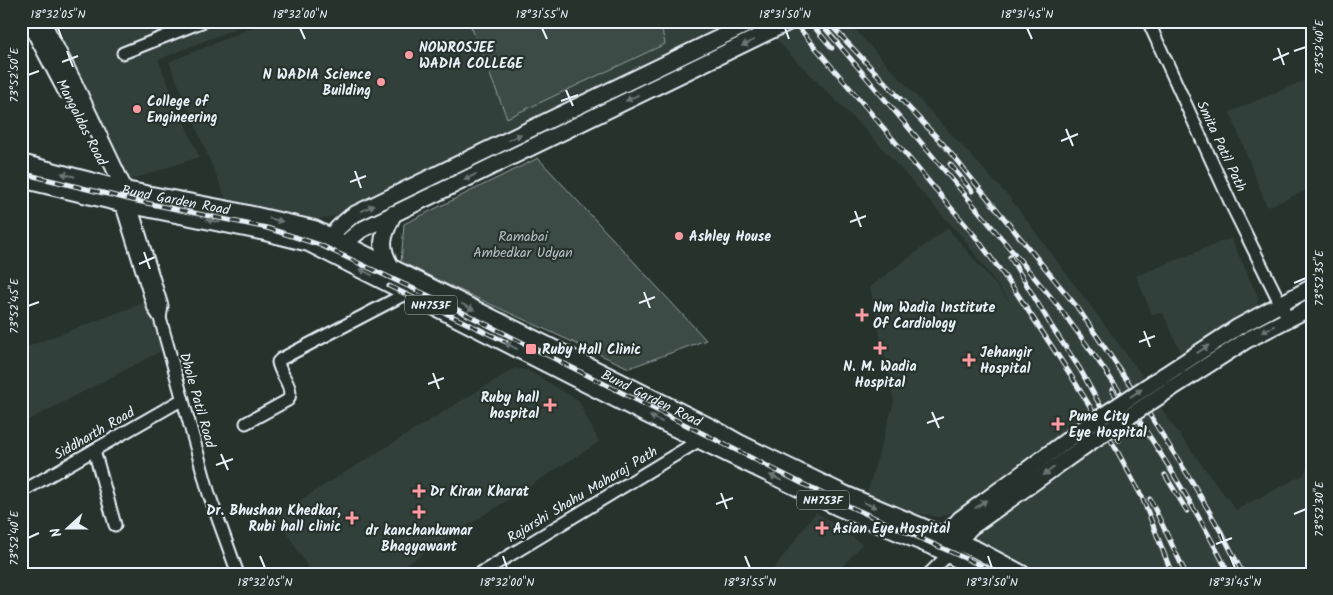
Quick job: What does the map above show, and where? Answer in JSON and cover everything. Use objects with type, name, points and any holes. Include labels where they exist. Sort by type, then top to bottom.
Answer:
[{"type":"highway","name":"Bund Garden Road","points":[[21,163],[123,196],[309,243],[327,244],[410,286],[708,426],[768,458],[948,545]]},
{"type":"highway","name":"Bund Garden Road","points":[[21,179],[123,196]]},
{"type":"highway","points":[[392,269],[384,256],[382,245],[383,235],[393,214]]},
{"type":"highway","name":"Bund Garden Road","points":[[344,253],[392,269],[410,286],[700,440],[838,507],[948,545]]},
{"type":"highway","name":"NH753F","points":[[948,545],[985,574]]},
{"type":"highway","name":"NH753F","points":[[948,545],[977,550],[1022,574]]},
{"type":"main road","name":"Mangaldas Road","points":[[29,21],[123,196]]},
{"type":"main road","name":"Mangaldas Road","points":[[42,21],[123,196]]},
{"type":"main road","points":[[327,244],[339,226],[353,216],[754,21]]},
{"type":"main road","points":[[344,253],[350,239],[361,230],[792,21]]},
{"type":"main road","points":[[948,545],[1085,437],[1167,382],[1238,327],[1308,289],[1312,306],[1167,382]]},
{"type":"street","points":[[123,53],[204,21]]},
{"type":"street","name":"Smita Patil Path","points":[[1148,21],[1288,319]]},
{"type":"street","name":"Mangaldas Road","points":[[123,196],[162,306],[160,318]]},
{"type":"street","points":[[246,423],[288,400],[290,391],[278,367],[278,362],[281,359],[410,286]]},
{"type":"street","name":"Dhole Patil Road","points":[[160,318],[209,494],[238,574]]},
{"type":"street","name":"Siddharth Road","points":[[21,492],[183,400]]},
{"type":"street","name":"Rajarshi Shahu Maharaj Path","points":[[479,574],[700,440]]},
{"type":"street","points":[[94,450],[115,525]]},
{"type":"street","points":[[929,574],[948,545]]},
{"type":"shaded area","name":"College of Engineering","points":[[77,21],[253,21],[158,60],[199,157],[130,180],[57,29]]},
{"type":"shaded area","points":[[261,21],[743,21],[555,108],[337,216],[312,220],[228,204],[169,62],[261,24]]},
{"type":"shaded area","points":[[762,21],[847,21],[1010,198],[1141,374],[1170,422],[1236,510],[1303,475],[1312,459],[1312,574],[928,574],[947,555],[1099,429],[1092,417],[958,510],[939,517],[910,512],[867,493],[894,402],[870,287],[948,228],[1013,306],[963,238],[873,138],[785,49]]},
{"type":"shaded area","points":[[1312,77],[1312,188],[1267,207],[1230,112]]},
{"type":"shaded area","points":[[1231,238],[1258,297],[1258,304],[1228,327],[1182,355],[1163,313],[1152,314],[1136,276]]},
{"type":"shaded area","points":[[146,302],[165,349],[21,424],[21,349]]},
{"type":"shaded area","name":"Ruby Hall Clinic","points":[[515,368],[529,371],[578,400],[599,442],[391,574],[312,574],[276,515]]},
{"type":"shaded area","name":"Asian Eye Hospital","points":[[816,512],[862,544],[836,574],[770,574]]},
{"type":"green space","points":[[469,21],[680,21],[662,30],[665,44],[507,118]]},
{"type":"green space","name":"Ramabai Ambedkar Udyan","points":[[538,158],[706,340],[629,368],[401,263],[404,224]]},
{"type":"railway","points":[[793,21],[975,236],[1014,289],[1115,447],[1142,497],[1172,574]]},
{"type":"railway","points":[[809,21],[832,48]]},
{"type":"railway","points":[[819,21],[1055,302],[1079,334],[1170,468],[1229,574]]},
{"type":"railway","points":[[827,21],[944,145],[1077,307],[1137,395],[1191,480],[1243,574]]},
{"type":"railway","points":[[950,164],[972,191]]},
{"type":"railway","points":[[21,173],[132,200],[267,228],[320,245],[440,301],[833,499],[1000,574]]},
{"type":"railway","points":[[1010,257],[1080,369],[1119,440]]},
{"type":"railway","points":[[389,286],[506,342]]},
{"type":"railway","points":[[1112,390],[1137,431]]},
{"type":"railway","points":[[1165,475],[1187,511]]},
{"type":"railway","points":[[1150,499],[1186,574]]},
{"type":"place","name":"NOWROSJEE WADIA COLLEGE","points":[[409,55]]},
{"type":"place","name":"N WADIA Science Building","points":[[381,82]]},
{"type":"place","name":"College of Engineering","points":[[137,109]]},
{"type":"place","name":"Ashley House","points":[[679,236]]},
{"type":"place","name":"Nm Wadia Institute Of Cardiology","points":[[862,315]]},
{"type":"place","name":"N. M. Wadia Hospital","points":[[880,348]]},
{"type":"place","name":"Ruby Hall Clinic","points":[[531,349]]},
{"type":"place","name":"Jehangir Hospital","points":[[969,360]]},
{"type":"place","name":"Ruby hall hospital","points":[[550,405]]},
{"type":"place","name":"Pune City Eye Hospital","points":[[1058,424]]},
{"type":"place","name":"Dr Kiran Kharat","points":[[419,491]]},
{"type":"place","name":"dr kanchankumar Bhagyawant","points":[[419,512]]},
{"type":"place","name":"Dr. Bhushan Khedkar, Rubi hall clinic","points":[[352,518]]},
{"type":"place","name":"Asian Eye Hospital","points":[[822,528]]}]
